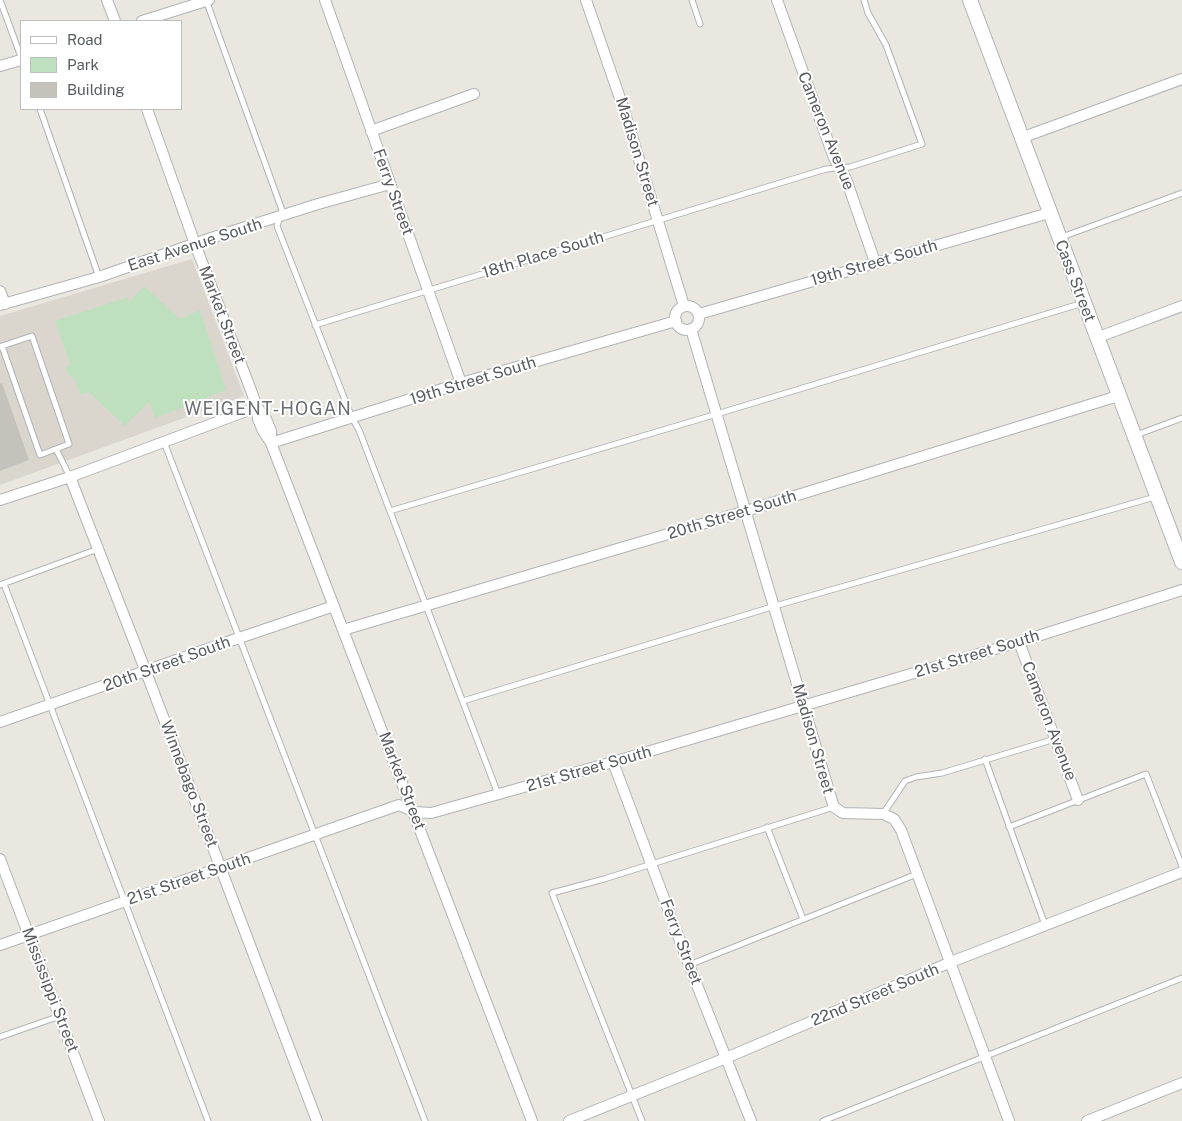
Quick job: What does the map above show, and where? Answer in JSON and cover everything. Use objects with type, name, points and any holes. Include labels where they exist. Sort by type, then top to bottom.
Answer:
[{"type":"street","points":[[107,0],[115,20]]},
{"type":"street","points":[[145,20],[207,0]]},
{"type":"street","name":"Ferry Street","points":[[325,0],[461,383]]},
{"type":"street","name":"Madison Street","points":[[586,0],[623,107],[684,306]]},
{"type":"street","name":"Cameron Avenue","points":[[777,0],[834,158],[846,179],[875,262]]},
{"type":"street","name":"Cass Street","points":[[970,0],[1133,436],[1157,496],[1177,533],[1182,562]]},
{"type":"street","points":[[0,66],[20,58]]},
{"type":"street","points":[[1021,138],[1182,79]]},
{"type":"street","points":[[371,131],[474,94]]},
{"type":"street","name":"Market Street","points":[[147,110],[195,244],[258,407],[271,431],[271,442],[532,1121]]},
{"type":"street","name":"East Avenue South","points":[[2,304],[99,277],[318,204],[390,184]]},
{"type":"street","name":"19th Street South","points":[[699,314],[1049,212]]},
{"type":"street","points":[[0,290],[2,304]]},
{"type":"street","points":[[684,306],[695,308],[699,314],[697,324],[691,329],[684,329],[676,321],[678,310],[684,306]]},
{"type":"street","points":[[1096,338],[1182,306]]},
{"type":"street","name":"19th Street South","points":[[271,442],[461,383],[676,321]]},
{"type":"street","name":"Madison Street","points":[[691,329],[834,807],[843,812],[883,814]]},
{"type":"street","name":"20th Street South","points":[[344,630],[746,511],[1118,396]]},
{"type":"street","points":[[0,500],[70,477],[258,407]]},
{"type":"street","name":"Winnebago Street","points":[[70,477],[317,1121]]},
{"type":"street","name":"21st Street South","points":[[0,945],[399,805],[414,812],[432,813],[498,795],[1019,642],[1182,590]]},
{"type":"street","name":"20th Street South","points":[[0,722],[334,606]]},
{"type":"street","name":"Cameron Avenue","points":[[1019,642],[1078,800]]},
{"type":"street","name":"Ferry Street","points":[[613,762],[750,1121]]},
{"type":"street","points":[[883,814],[894,819],[901,830],[1009,1121]]},
{"type":"street","name":"Mississippi Street","points":[[0,860],[100,1121]]},
{"type":"street","name":"22nd Street South","points":[[569,1121],[726,1058],[951,962],[1182,872]]},
{"type":"street","points":[[1087,1121],[1182,1083]]},
{"type":"lane","points":[[0,0],[20,55]]},
{"type":"lane","points":[[207,0],[282,210],[277,226],[352,418],[359,430],[498,795]]},
{"type":"lane","points":[[692,0],[700,24]]},
{"type":"lane","name":"18th Place South","points":[[315,325],[826,169],[850,168],[922,144],[886,46],[868,13],[864,0]]},
{"type":"lane","points":[[40,110],[99,277]]},
{"type":"lane","points":[[1059,238],[1182,193]]},
{"type":"lane","points":[[390,511],[717,414],[1083,302]]},
{"type":"lane","points":[[32,336],[69,444],[56,449],[40,454],[1,346],[32,336]]},
{"type":"lane","points":[[1133,436],[1182,418]]},
{"type":"lane","points":[[164,442],[424,1121]]},
{"type":"lane","points":[[56,449],[70,477]]},
{"type":"lane","points":[[463,701],[775,606],[1157,496]]},
{"type":"lane","points":[[98,549],[2,584],[208,1121]]},
{"type":"lane","points":[[883,814],[905,781],[916,777],[942,773],[1055,739]]},
{"type":"lane","points":[[985,760],[1045,925]]},
{"type":"lane","points":[[1009,826],[1146,774],[1182,866]]},
{"type":"lane","points":[[642,1121],[552,893],[834,807]]},
{"type":"lane","points":[[767,827],[803,919]]},
{"type":"lane","points":[[689,965],[918,874]]},
{"type":"lane","points":[[823,1121],[986,1058],[1182,978]]},
{"type":"lane","points":[[0,1037],[60,1016]]},
{"type":"shaded area","points":[[192,259],[244,396],[0,485],[0,316]]},
{"type":"green space","points":[[144,286],[180,319],[200,310],[226,390],[155,418],[149,402],[125,426],[89,392],[81,395],[75,380],[65,370],[70,364],[55,321],[128,297],[129,302]]},
{"type":"building","points":[[2,383],[29,460],[0,471],[0,384]]},
{"type":"district","name":"WEIGENT-HOGAN","points":[[268,409]]}]
